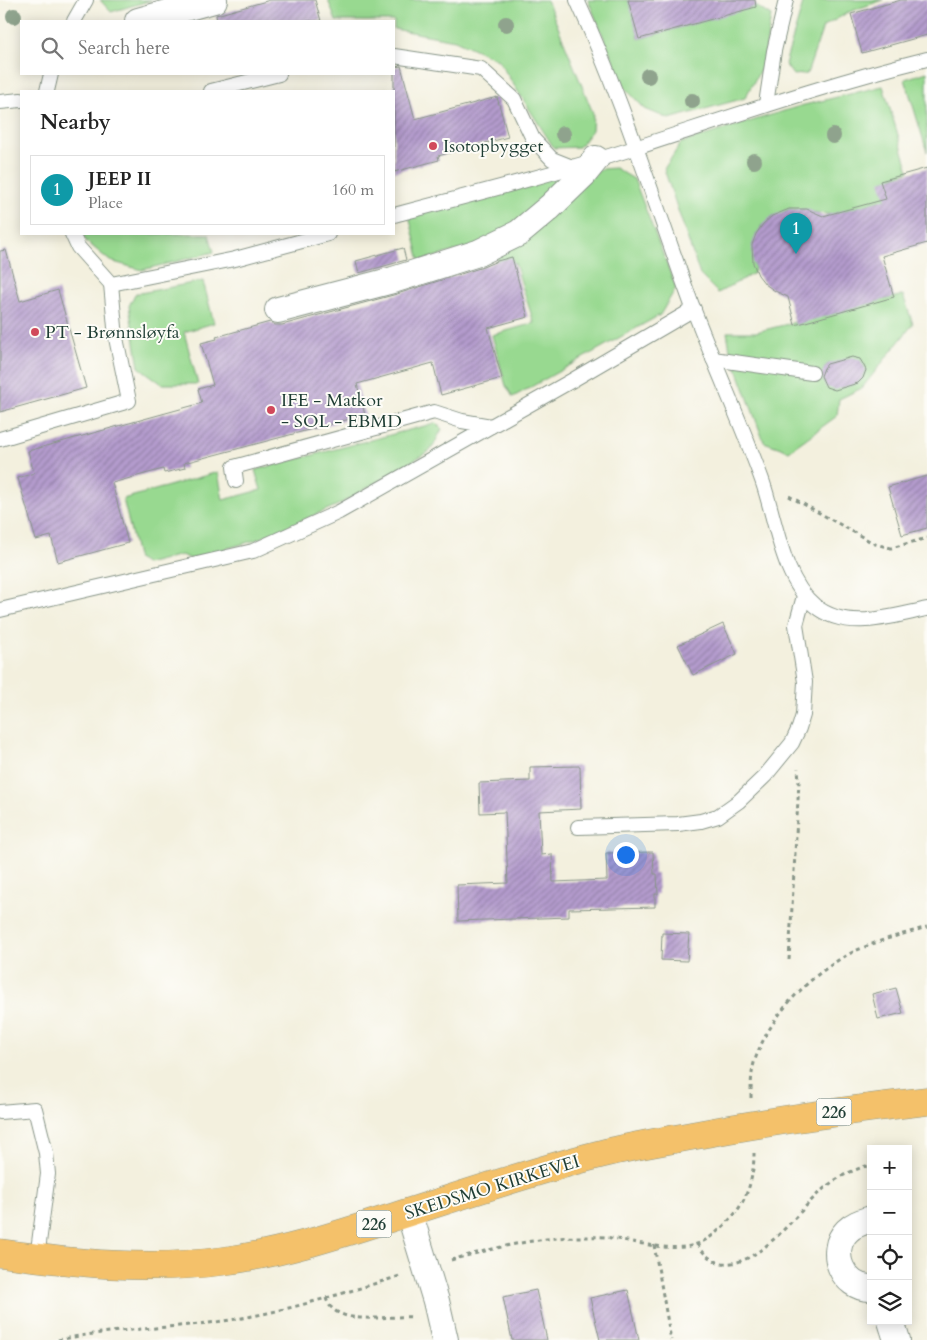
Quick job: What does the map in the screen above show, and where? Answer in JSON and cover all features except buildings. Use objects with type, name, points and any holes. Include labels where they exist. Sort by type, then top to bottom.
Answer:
[{"type":"highway","name":"SKEDSMO KIRKEVEI","points":[[0,1253],[70,1262],[135,1266],[186,1265],[222,1261],[294,1248],[546,1168],[631,1147],[790,1119],[927,1101]]},
{"type":"street","points":[[142,20],[214,0]]},
{"type":"street","points":[[278,310],[393,280],[478,253],[520,232],[550,207],[583,175],[596,159]]},
{"type":"street","points":[[409,1212],[436,1301],[443,1333]]},
{"type":"street","points":[[867,1220],[857,1223],[846,1232],[839,1244],[838,1259],[843,1272],[853,1283],[867,1288]]},
{"type":"street","points":[[892,1325],[897,1340]]},
{"type":"lane","points":[[75,20],[86,0]]},
{"type":"lane","points":[[577,0],[599,48],[694,309],[762,482],[791,576],[804,596],[816,607],[830,616],[842,620],[874,620],[927,608]]},
{"type":"lane","points":[[766,104],[774,51],[786,0]]},
{"type":"lane","points":[[395,56],[481,69],[514,99],[533,139],[552,159],[572,167]]},
{"type":"lane","points":[[395,216],[572,167],[636,148],[766,104],[888,68],[927,59]]},
{"type":"lane","points":[[47,90],[51,75]]},
{"type":"lane","points":[[215,90],[275,75]]},
{"type":"lane","points":[[0,102],[20,100]]},
{"type":"lane","points":[[0,439],[129,401],[116,338],[112,284],[78,247],[72,235]]},
{"type":"lane","points":[[112,284],[235,259],[324,235]]},
{"type":"lane","points":[[0,610],[254,551],[340,512],[694,309]]},
{"type":"lane","points":[[713,359],[812,374]]},
{"type":"lane","points":[[236,481],[234,467],[434,412],[491,426]]},
{"type":"lane","points":[[578,827],[678,824],[700,821],[718,816],[739,801],[765,776],[792,744],[802,715],[805,682],[796,625],[804,596]]},
{"type":"lane","points":[[0,1112],[35,1109],[46,1153],[48,1174],[37,1258]]},
{"type":"path","points":[[762,482],[875,544],[891,548],[927,538]]},
{"type":"path","points":[[789,960],[799,782],[792,744]]},
{"type":"path","points":[[751,1098],[753,1065],[760,1047],[780,1014],[812,980],[848,955],[868,946],[927,927]]},
{"type":"path","points":[[443,1262],[481,1252],[552,1238],[609,1237],[654,1246],[684,1247],[696,1244],[707,1239],[718,1230],[740,1206],[751,1182],[754,1147]]},
{"type":"path","points":[[696,1244],[708,1257],[720,1262],[736,1263],[774,1240],[801,1210],[830,1183],[842,1175],[867,1167]]},
{"type":"path","points":[[654,1246],[671,1340]]},
{"type":"path","points":[[58,1340],[88,1334],[217,1322],[284,1309],[401,1275]]},
{"type":"path","points":[[326,1298],[332,1309],[350,1317],[378,1319],[402,1316],[425,1317],[443,1333]]},
{"type":"green space","points":[[100,0],[152,0],[111,12]]},
{"type":"green space","points":[[328,0],[547,0],[593,113],[592,130],[579,147],[554,148],[498,60],[455,40],[395,29],[395,20],[336,20]]},
{"type":"green space","points":[[588,0],[629,0],[639,39],[756,6],[771,16],[763,65],[745,98],[669,119],[645,109],[625,88]]},
{"type":"green space","points":[[804,0],[883,0],[849,12],[823,27],[807,74],[793,75],[785,64]]},
{"type":"green space","points":[[927,72],[927,152],[905,79]]},
{"type":"green space","points":[[883,86],[909,171],[886,180],[891,197],[834,215],[790,209],[761,226],[754,273],[718,293],[700,275],[664,169],[681,143],[800,106]]},
{"type":"green space","points":[[615,168],[634,179],[676,288],[660,315],[513,397],[506,386],[492,335],[534,323],[515,263],[499,267],[497,254],[601,169]]},
{"type":"green space","points":[[550,173],[569,189],[519,233],[420,261],[408,212]]},
{"type":"green space","points":[[83,235],[209,235],[214,252],[142,270],[110,261],[86,241]]},
{"type":"green space","points":[[203,281],[214,323],[184,332],[198,384],[162,384],[139,367],[129,306],[135,294]]},
{"type":"green space","points":[[903,295],[913,324],[862,388],[839,399],[837,416],[789,451],[764,442],[730,350],[727,332],[756,332]]},
{"type":"green space","points":[[436,423],[442,429],[431,450],[338,505],[256,540],[191,559],[181,555],[146,564],[138,560],[123,499],[218,472],[223,500],[261,490],[255,470]]},
{"type":"place","name":"Isotopbygget","points":[[433,146]]},
{"type":"place","name":"JEEP II","points":[[796,254]]},
{"type":"place","name":"PT - Brønnsløyfa","points":[[35,332]]},
{"type":"place","name":"IFE - Matkor - SOL - EBMD","points":[[271,410]]}]
